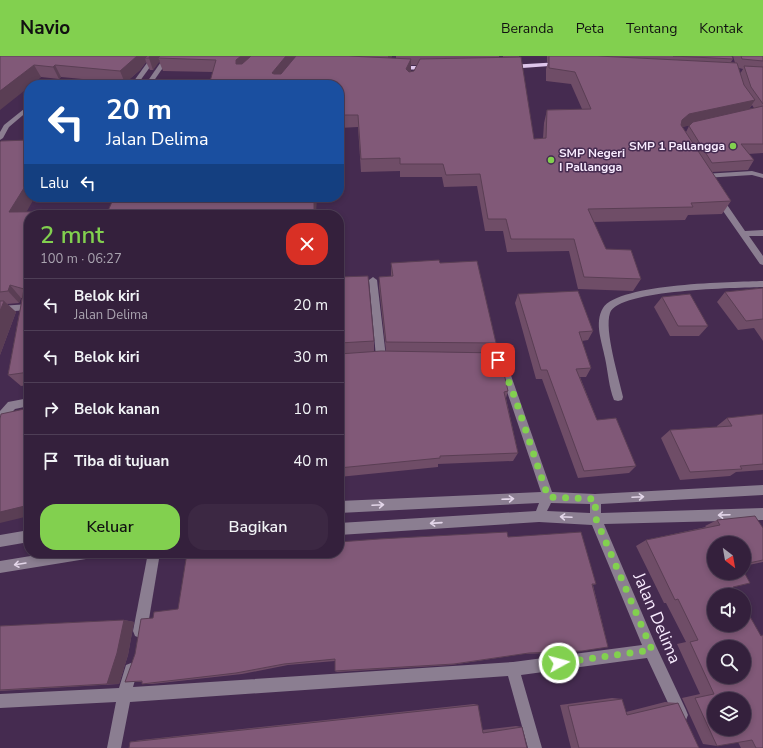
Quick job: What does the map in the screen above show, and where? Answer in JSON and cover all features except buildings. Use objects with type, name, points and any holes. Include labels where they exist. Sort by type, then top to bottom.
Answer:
[{"type":"main road","points":[[504,67],[564,64]]},
{"type":"main road","points":[[390,68],[438,68]]},
{"type":"street","points":[[138,80],[155,56]]},
{"type":"street","points":[[151,80],[168,56]]},
{"type":"street","points":[[555,56],[557,64]]},
{"type":"street","points":[[390,68],[393,62]]},
{"type":"street","points":[[413,76],[416,69]]},
{"type":"street","points":[[0,138],[3,126],[24,111]]},
{"type":"street","points":[[708,183],[702,173],[752,173],[763,176]]},
{"type":"street","points":[[712,189],[763,262]]},
{"type":"street","points":[[742,234],[763,233]]},
{"type":"street","points":[[373,280],[382,357]]},
{"type":"street","points":[[618,397],[603,327],[604,317],[609,307],[646,293],[693,287],[763,284]]},
{"type":"street","points":[[0,309],[24,308]]},
{"type":"street","points":[[484,358],[498,360],[503,367],[548,497],[538,516]]},
{"type":"street","points":[[0,418],[12,405],[24,403]]},
{"type":"street","points":[[344,507],[548,497],[595,499],[763,490]]},
{"type":"street","name":"Jalan Delima","points":[[595,499],[596,519],[686,727]]},
{"type":"street","points":[[344,529],[538,516],[596,519],[758,514],[758,526]]},
{"type":"street","points":[[0,541],[24,537]]},
{"type":"street","points":[[0,567],[55,558]]},
{"type":"street","points":[[114,748],[124,695],[136,651],[153,558]]},
{"type":"street","points":[[0,701],[124,695],[513,669],[652,650]]},
{"type":"street","points":[[513,669],[535,748]]},
{"type":"place","name":"SMP 1 Pallangga","points":[[733,146]]},
{"type":"place","name":"SMP Negeri I Pallangga","points":[[551,160]]},
{"type":"route","points":[[498,360],[503,367],[515,398],[548,497],[595,499],[596,519],[652,650],[559,663]]}]
